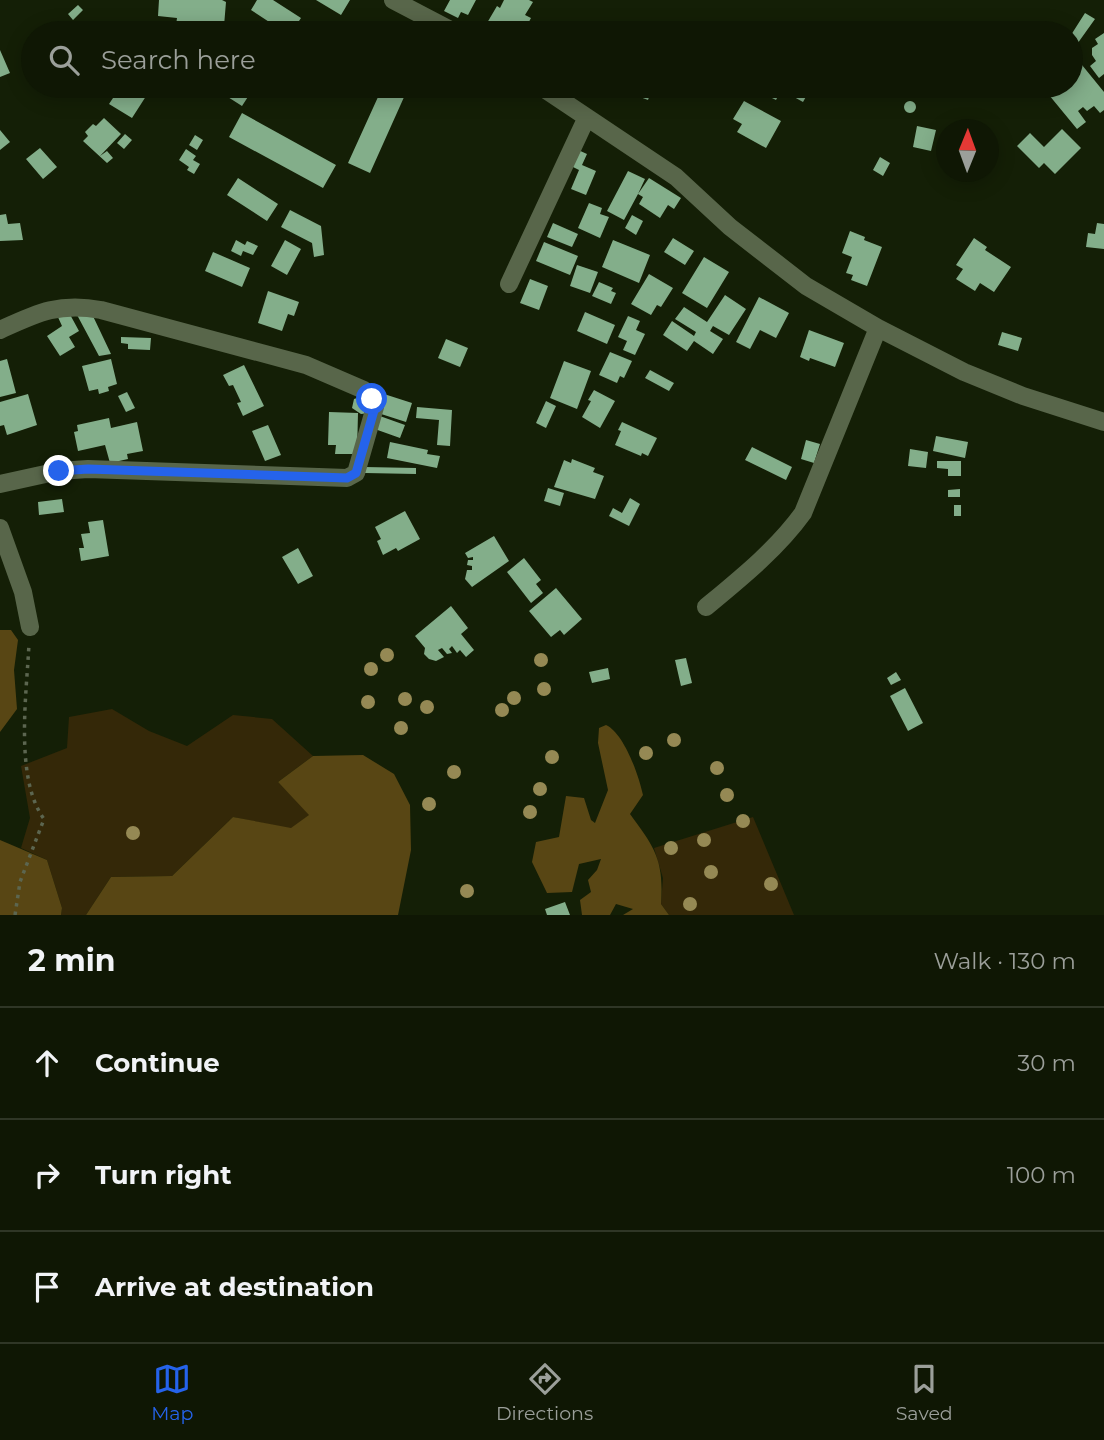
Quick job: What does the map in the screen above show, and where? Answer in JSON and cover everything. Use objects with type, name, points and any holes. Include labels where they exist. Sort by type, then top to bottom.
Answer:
[{"type":"street","points":[[393,0],[433,21]]},
{"type":"street","points":[[557,98],[676,177],[730,227],[806,286],[878,328],[964,372],[1023,396],[1104,422]]},
{"type":"street","points":[[509,284],[586,118]]},
{"type":"street","points":[[0,330],[35,314],[58,308],[78,306],[101,310],[306,365],[364,390],[375,407],[356,473],[347,478],[88,469],[59,471],[0,484]]},
{"type":"street","points":[[706,607],[748,572],[792,529],[803,513],[878,328]]},
{"type":"street","points":[[0,528],[23,592],[30,627]]},
{"type":"path","points":[[15,915],[20,882],[44,819],[35,808],[24,757],[30,627]]},
{"type":"shaded area","points":[[0,630],[11,630],[18,640],[14,670],[17,709],[0,732]]},
{"type":"shaded area","points":[[112,709],[149,731],[187,746],[233,715],[272,719],[313,756],[278,782],[310,815],[291,829],[233,817],[172,876],[111,877],[86,915],[61,915],[62,908],[47,860],[21,848],[30,818],[21,766],[67,748],[69,717]]},
{"type":"shaded area","points":[[606,725],[625,746],[638,777],[643,795],[630,814],[656,855],[661,876],[661,904],[669,915],[623,915],[633,909],[616,904],[610,915],[582,915],[580,900],[591,892],[588,880],[597,870],[601,859],[579,864],[572,892],[547,893],[532,862],[536,842],[559,837],[566,796],[584,798],[591,820],[595,823],[608,790],[598,743],[599,728]]},
{"type":"shaded area","points":[[363,755],[394,774],[410,805],[411,850],[398,915],[86,915],[111,877],[172,876],[233,817],[291,828],[309,815],[278,782],[313,756]]},
{"type":"shaded area","points":[[753,817],[794,915],[669,915],[661,904],[663,878],[654,848]]},
{"type":"shaded area","points":[[0,840],[47,860],[62,908],[61,915],[0,915]]},
{"type":"building","points":[[159,0],[226,2],[224,21],[177,21],[177,18],[158,16]]},
{"type":"building","points":[[257,0],[273,0],[301,18],[299,21],[268,21],[251,10]]},
{"type":"building","points":[[316,0],[350,0],[341,15]]},
{"type":"building","points":[[450,0],[476,0],[468,15],[461,12],[458,18],[444,11]]},
{"type":"building","points":[[504,0],[533,2],[525,15],[531,18],[529,21],[488,21],[497,6],[500,8]]},
{"type":"building","points":[[78,5],[83,10],[73,20],[68,14]]},
{"type":"building","points":[[1085,13],[1095,19],[1083,36],[1083,21],[1080,21]]},
{"type":"building","points":[[1104,33],[1104,74],[1099,78],[1090,66],[1096,61],[1092,48],[1098,44],[1095,39]]},
{"type":"building","points":[[0,50],[10,73],[0,77]]},
{"type":"building","points":[[1083,66],[1104,92],[1104,110],[1100,113],[1094,106],[1087,111],[1083,107],[1078,111],[1086,122],[1077,129],[1051,98],[1083,98]]},
{"type":"building","points":[[113,98],[145,98],[132,118],[109,104]]},
{"type":"building","points":[[229,98],[247,98],[242,106]]},
{"type":"building","points":[[378,98],[404,98],[370,173],[348,163]]},
{"type":"building","points":[[744,101],[781,121],[766,148],[737,132],[742,124],[733,119]]},
{"type":"building","points":[[910,101],[916,107],[910,113],[904,107]]},
{"type":"building","points":[[242,113],[336,165],[323,188],[229,137]]},
{"type":"building","points":[[104,118],[121,134],[100,156],[107,151],[113,158],[107,163],[83,141],[88,136],[85,132]]},
{"type":"building","points":[[917,126],[936,130],[931,151],[913,147]]},
{"type":"building","points":[[1062,129],[1081,148],[1055,174],[1044,163],[1039,168],[1017,146],[1030,133],[1044,147]]},
{"type":"building","points":[[0,130],[10,142],[0,150]]},
{"type":"building","points":[[125,134],[132,140],[124,149],[117,143]]},
{"type":"building","points":[[195,135],[203,140],[197,150],[189,145]]},
{"type":"building","points":[[40,148],[57,167],[43,179],[26,159]]},
{"type":"building","points":[[186,149],[196,156],[193,160],[200,164],[194,174],[179,160]]},
{"type":"building","points":[[576,149],[587,154],[582,165],[596,171],[586,195],[571,189],[579,170],[569,165]]},
{"type":"building","points":[[880,157],[890,163],[883,176],[873,170]]},
{"type":"building","points":[[628,171],[645,179],[624,220],[607,211]]},
{"type":"building","points":[[238,178],[278,204],[267,221],[227,195]]},
{"type":"building","points":[[649,178],[681,198],[674,209],[668,205],[660,218],[639,204],[643,197],[638,194]]},
{"type":"building","points":[[589,203],[602,208],[600,214],[609,217],[600,238],[578,228]]},
{"type":"building","points":[[290,210],[321,226],[324,255],[314,257],[312,243],[281,227]]},
{"type":"building","points":[[6,214],[8,224],[20,223],[23,240],[0,241],[0,215]]},
{"type":"building","points":[[632,215],[643,221],[636,235],[625,228]]},
{"type":"building","points":[[553,223],[578,234],[572,247],[547,237]]},
{"type":"building","points":[[1097,223],[1104,224],[1104,249],[1086,247],[1088,233],[1095,234]]},
{"type":"building","points":[[850,231],[882,247],[867,286],[851,280],[853,275],[846,273],[852,257],[842,253]]},
{"type":"building","points":[[673,238],[694,251],[685,265],[664,252]]},
{"type":"building","points":[[974,238],[987,247],[985,250],[1011,267],[994,292],[980,283],[975,291],[956,279],[963,269],[956,265]]},
{"type":"building","points":[[236,240],[245,245],[247,241],[258,246],[253,255],[243,251],[241,256],[231,251]]},
{"type":"building","points":[[285,240],[301,249],[287,275],[271,266]]},
{"type":"building","points":[[613,240],[650,255],[639,283],[602,267]]},
{"type":"building","points":[[544,242],[578,256],[570,275],[536,261]]},
{"type":"building","points":[[213,252],[250,268],[242,287],[205,271]]},
{"type":"building","points":[[704,257],[729,272],[707,308],[682,293]]},
{"type":"building","points":[[577,265],[598,272],[590,293],[570,286]]},
{"type":"building","points":[[649,274],[673,288],[661,307],[657,305],[651,315],[631,304]]},
{"type":"building","points":[[530,279],[548,286],[539,310],[520,303]]},
{"type":"building","points":[[599,282],[613,288],[611,291],[616,293],[611,304],[592,296]]},
{"type":"building","points":[[268,291],[299,302],[294,316],[288,314],[282,331],[258,323]]},
{"type":"building","points":[[725,295],[746,309],[729,335],[713,326],[710,331],[723,339],[713,354],[694,341],[687,351],[663,335],[672,321],[694,336],[696,332],[675,319],[684,307],[707,322]]},
{"type":"building","points":[[759,297],[789,313],[776,338],[760,330],[750,349],[736,342]]},
{"type":"building","points":[[67,309],[79,331],[69,337],[75,347],[60,356],[47,336],[62,326],[57,315]]},
{"type":"building","points":[[585,312],[615,325],[607,344],[577,331]]},
{"type":"building","points":[[76,313],[92,314],[111,354],[99,356]]},
{"type":"building","points":[[628,316],[640,321],[636,330],[645,334],[635,355],[623,350],[627,341],[618,337]]},
{"type":"building","points":[[809,330],[844,343],[835,367],[800,357]]},
{"type":"building","points":[[1002,332],[1022,338],[1018,351],[998,345]]},
{"type":"building","points":[[121,337],[151,338],[150,350],[128,349],[128,344],[121,343]]},
{"type":"building","points":[[446,339],[468,348],[460,367],[438,358]]},
{"type":"building","points":[[610,352],[632,361],[624,378],[620,376],[617,383],[599,375]]},
{"type":"building","points":[[7,359],[16,393],[0,397],[0,361]]},
{"type":"building","points":[[111,359],[117,384],[108,387],[109,391],[99,394],[98,389],[89,391],[82,366]]},
{"type":"building","points":[[564,361],[591,371],[577,409],[550,398]]},
{"type":"building","points":[[244,365],[264,406],[243,416],[237,403],[241,402],[233,385],[229,386],[223,375]]},
{"type":"building","points":[[650,370],[674,383],[669,391],[645,378]]},
{"type":"building","points":[[594,390],[615,401],[600,428],[582,417]]},
{"type":"building","points":[[127,392],[135,408],[126,412],[118,396]]},
{"type":"building","points":[[28,394],[37,425],[7,435],[4,425],[0,426],[0,402]]},
{"type":"building","points":[[384,394],[412,403],[406,422],[378,413]]},
{"type":"building","points":[[364,398],[370,413],[361,414],[352,408],[354,399]]},
{"type":"building","points":[[546,401],[556,406],[546,428],[536,423]]},
{"type":"building","points":[[417,407],[452,410],[450,446],[437,445],[439,420],[416,418]]},
{"type":"building","points":[[329,412],[358,413],[357,454],[335,454],[336,445],[328,445]]},
{"type":"building","points":[[377,415],[405,425],[400,438],[372,428]]},
{"type":"building","points":[[109,418],[111,428],[137,422],[143,451],[127,454],[128,459],[110,463],[105,445],[78,451],[74,432],[78,431],[77,425]]},
{"type":"building","points":[[622,422],[657,438],[648,456],[642,453],[641,456],[615,445]]},
{"type":"building","points":[[268,425],[281,455],[265,461],[252,431]]},
{"type":"building","points":[[936,436],[968,442],[965,458],[933,451]]},
{"type":"building","points":[[806,440],[820,444],[814,463],[801,459]]},
{"type":"building","points":[[390,442],[428,450],[427,454],[440,456],[437,468],[387,458]]},
{"type":"building","points":[[752,447],[792,467],[786,480],[745,460]]},
{"type":"building","points":[[910,449],[928,452],[926,468],[908,466]]},
{"type":"building","points":[[572,459],[595,468],[593,472],[604,476],[595,499],[554,487],[564,460],[571,463]]},
{"type":"building","points":[[937,461],[961,461],[961,476],[948,476],[948,469],[937,468]]},
{"type":"building","points":[[365,467],[416,468],[416,474],[365,473]]},
{"type":"building","points":[[548,488],[564,493],[560,506],[544,501]]},
{"type":"building","points":[[960,489],[960,497],[948,497],[948,490]]},
{"type":"building","points":[[630,498],[640,504],[629,526],[609,516],[613,508],[622,513]]},
{"type":"building","points":[[62,499],[64,512],[39,515],[38,502]]},
{"type":"building","points":[[954,505],[961,505],[961,516],[954,516]]},
{"type":"building","points":[[405,511],[420,539],[398,551],[396,548],[383,555],[377,541],[381,539],[375,527]]},
{"type":"building","points":[[103,520],[109,556],[81,561],[79,548],[84,548],[81,534],[90,533],[88,522]]},
{"type":"building","points":[[494,536],[509,561],[472,587],[465,579],[467,570],[472,570],[472,566],[467,565],[468,560],[473,560],[473,557],[468,558],[465,553]]},
{"type":"building","points":[[298,548],[313,576],[298,584],[282,557]]},
{"type":"building","points":[[524,558],[541,580],[536,584],[543,593],[531,603],[507,572]]},
{"type":"building","points":[[556,588],[582,619],[564,635],[560,630],[551,637],[529,611]]},
{"type":"building","points":[[451,606],[468,628],[461,634],[474,650],[466,657],[460,650],[457,653],[452,646],[449,649],[452,653],[447,654],[442,648],[438,650],[444,657],[436,661],[429,659],[424,654],[425,648],[415,636]]},
{"type":"building","points":[[686,658],[692,683],[681,686],[675,660]]},
{"type":"building","points":[[608,668],[610,679],[592,683],[589,672]]},
{"type":"building","points":[[896,672],[901,680],[891,685],[887,678]]},
{"type":"building","points":[[905,688],[923,723],[908,731],[890,696]]},
{"type":"building","points":[[565,902],[570,915],[547,915],[545,909]]},
{"type":"route","points":[[59,471],[88,469],[334,480],[347,478],[356,473],[375,407],[372,399]]}]
